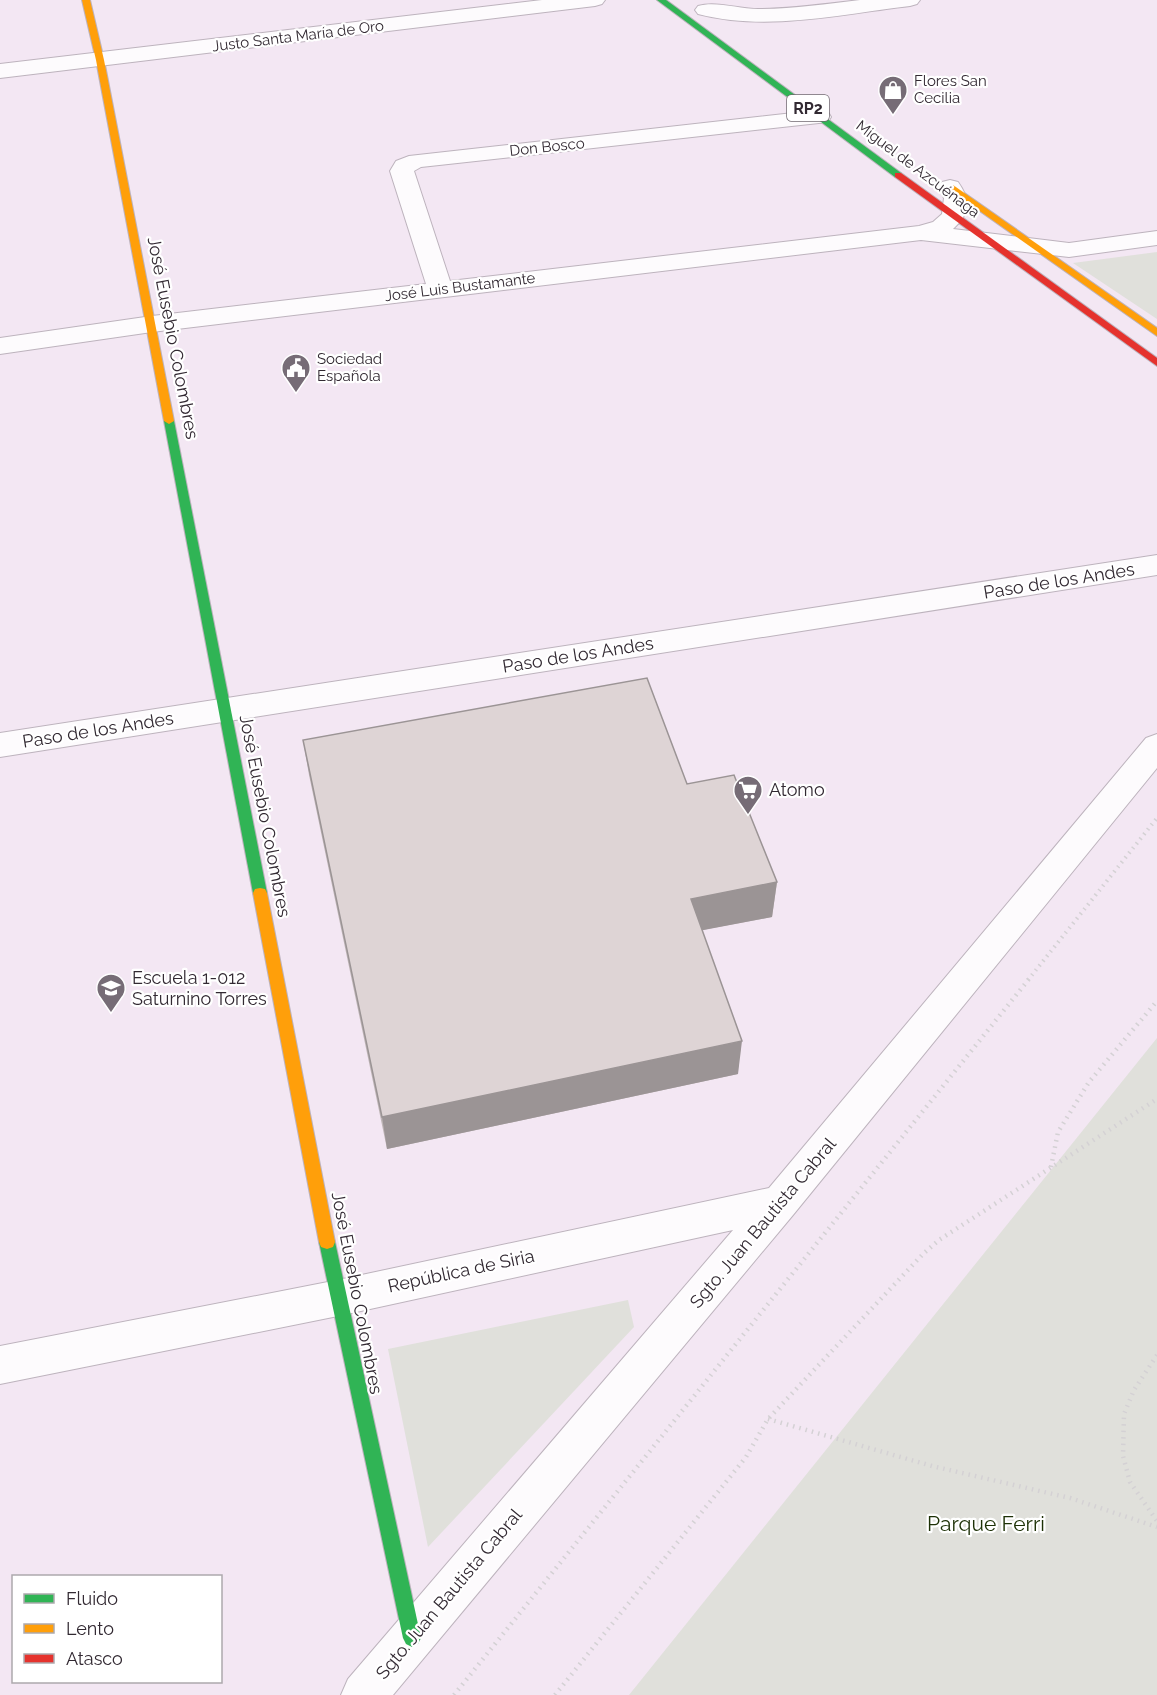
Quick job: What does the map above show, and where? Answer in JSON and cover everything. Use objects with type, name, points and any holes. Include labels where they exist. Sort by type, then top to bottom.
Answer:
[{"type":"street","name":"José Eusebio Colombres","points":[[86,0],[100,60],[227,709],[338,1298],[412,1638]]},
{"type":"street","name":"Justo Santa María de Oro","points":[[0,71],[595,0]]},
{"type":"street","name":"Miguel de Azcuénaga","points":[[661,0],[985,240],[1157,363]]},
{"type":"street","points":[[698,5],[741,15],[777,15],[910,0]]},
{"type":"street","points":[[698,5],[730,27]]},
{"type":"street","points":[[731,50],[734,39],[746,26],[777,15]]},
{"type":"street","name":"Don Bosco","points":[[440,290],[402,171],[404,166],[417,160],[820,117]]},
{"type":"street","name":"Miguel de Azcuénaga","points":[[945,183],[1157,333]]},
{"type":"street","points":[[945,183],[956,198],[954,216]]},
{"type":"street","name":"José Luis Bustamante","points":[[0,346],[152,324],[921,233],[942,227],[954,216]]},
{"type":"street","name":"José Luis Bustamante","points":[[921,233],[1069,250],[1157,238]]},
{"type":"street","name":"Paso de los Andes","points":[[0,745],[1157,565]]},
{"type":"street","name":"Sgto. Juan Bautista Cabral","points":[[364,1695],[780,1203],[1157,746]]},
{"type":"street","name":"República de Siria","points":[[0,1365],[338,1298],[780,1203]]},
{"type":"path","points":[[454,1695],[648,1451],[940,1093],[1157,818]]},
{"type":"path","points":[[1051,1167],[1058,1132],[1083,1092],[1157,1001]]},
{"type":"path","points":[[555,1695],[746,1457],[768,1419],[939,1240],[1157,1099]]},
{"type":"path","points":[[1157,1355],[1134,1390],[1124,1414],[1123,1456],[1130,1482],[1157,1521]]},
{"type":"path","points":[[768,1419],[932,1466],[1070,1498],[1157,1527]]},
{"type":"green space","points":[[1157,252],[1157,319],[1073,263]]},
{"type":"green space","name":"Parque Ferri","points":[[1157,1038],[1157,1695],[629,1695]]},
{"type":"green space","points":[[628,1300],[634,1327],[428,1547],[388,1349]]},
{"type":"building","points":[[647,678],[687,784],[734,775],[777,882],[691,899],[742,1041],[382,1117],[303,740]]},
{"type":"traffic: fast","points":[[661,0],[898,175]]},
{"type":"traffic: fast","points":[[169,421],[260,893]]},
{"type":"traffic: fast","points":[[327,1242],[412,1638]]},
{"type":"traffic: slow","points":[[86,0],[100,60],[169,421]]},
{"type":"traffic: slow","points":[[953,188],[1157,333]]},
{"type":"traffic: slow","points":[[260,893],[327,1242]]},
{"type":"traffic: jam","points":[[898,175],[1157,363]]},
{"type":"place","name":"Flores San Cecilia","points":[[893,116]]},
{"type":"place","name":"Sociedad Española","points":[[296,394]]},
{"type":"place","name":"Atomo","points":[[748,816]]},
{"type":"place","name":"Escuela 1-012 Saturnino Torres","points":[[111,1014]]}]
